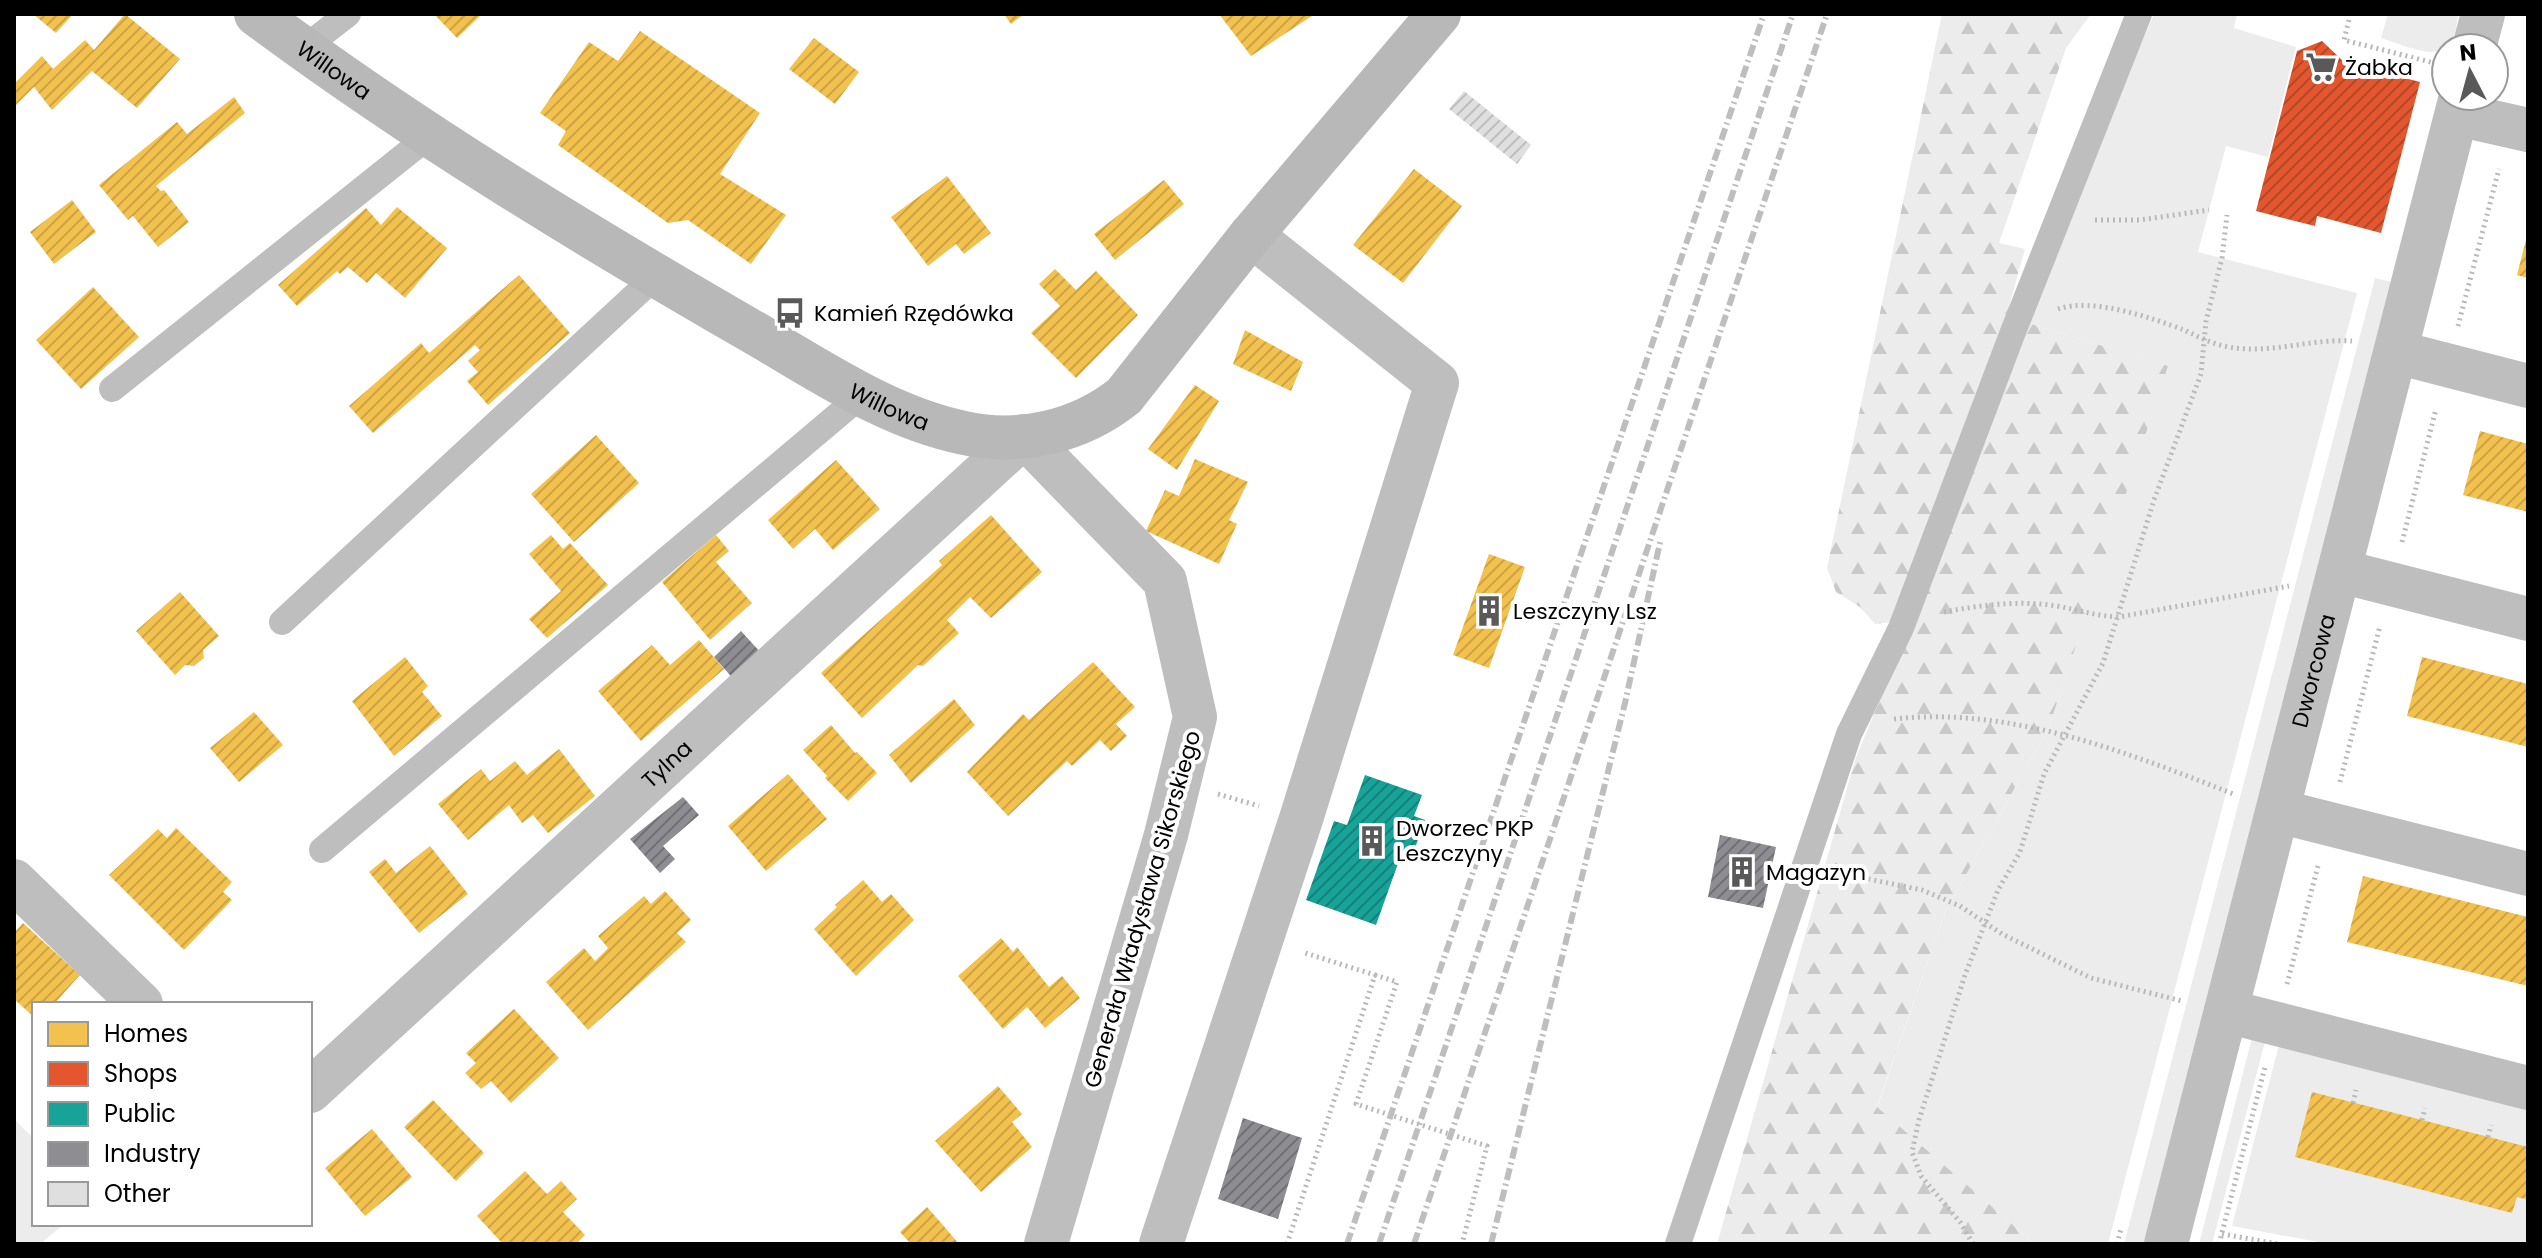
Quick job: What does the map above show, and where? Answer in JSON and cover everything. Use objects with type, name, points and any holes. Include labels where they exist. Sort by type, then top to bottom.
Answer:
[{"type":"street","name":"Willowa","points":[[256,14],[429,136],[656,276],[898,412],[961,433],[982,436],[1048,433],[1080,422],[1124,396],[1251,235],[1439,14]]},
{"type":"street","name":"Dworcowa","points":[[2166,1244],[2396,352],[2451,112]]},
{"type":"street","points":[[2498,112],[2519,128]]},
{"type":"street","points":[[1161,1244],[1301,819],[1437,383],[1251,235]]},
{"type":"street","points":[[2396,352],[2528,386]]},
{"type":"street","name":"Tylna","points":[[312,1089],[1024,436]]},
{"type":"street","name":"Generała Władysława Sikorskiego","points":[[1024,436],[1165,581],[1195,717],[1166,835],[1046,1244]]},
{"type":"street","points":[[2340,571],[2528,619]]},
{"type":"street","points":[[2278,811],[2528,874]]},
{"type":"street","points":[[14,881],[139,1002]]},
{"type":"street","points":[[2226,1011],[2528,1088]]},
{"type":"lane","points":[[303,49],[348,14]]},
{"type":"lane","points":[[1678,1244],[1849,734],[1901,628],[2011,337],[2139,14]]},
{"type":"lane","points":[[112,389],[429,136]]},
{"type":"lane","points":[[282,622],[656,276]]},
{"type":"lane","points":[[322,850],[863,394]]},
{"type":"path","points":[[2349,20],[2344,40],[2430,71]]},
{"type":"path","points":[[2219,1244],[2448,365],[2519,128]]},
{"type":"path","points":[[2060,215],[2090,220],[2140,220],[2209,210]]},
{"type":"path","points":[[1973,1244],[1960,1222],[1921,1176],[1912,1152],[1919,1120],[1985,921],[1998,890],[2020,852],[2044,774],[2103,663],[2119,617],[2154,500],[2201,374],[2204,339],[2222,258],[2227,215]]},
{"type":"path","points":[[2011,337],[2038,317],[2067,306],[2095,307],[2144,316],[2234,348],[2275,350],[2324,340],[2352,341],[2396,352]]},
{"type":"path","points":[[1901,628],[1946,611],[2020,603],[2058,606],[2094,616],[2119,617],[2288,587],[2340,571]]},
{"type":"path","points":[[1849,734],[1883,720],[1916,716],[1996,722],[2063,735],[2128,754],[2278,811]]},
{"type":"path","points":[[1805,865],[1922,890],[1960,906],[2002,934],[2091,978],[2226,1011]]},
{"type":"path","points":[[1375,975],[1397,982],[1356,1104],[1487,1146],[1462,1244]]},
{"type":"path","points":[[1287,1244],[1316,1155]]},
{"type":"path","points":[[2222,1234],[2278,1244]]},
{"type":"green space","points":[[1942,14],[2091,14],[2066,48],[1999,243],[2025,249],[2005,321],[1892,622],[1875,624],[1860,607],[1836,592],[1827,568]]},
{"type":"green space","points":[[2154,14],[2237,14],[2234,28],[2296,47],[2268,157],[2226,146],[2198,252],[2357,293],[2108,1244],[2035,1244],[1877,1108],[1945,912],[2049,727],[2167,366],[2025,322],[2061,229]]},
{"type":"green space","points":[[2388,14],[2458,14],[2455,32],[2430,32],[2430,52],[2381,38]]},
{"type":"green space","points":[[2375,278],[2392,282],[2144,1244],[2124,1244]]},
{"type":"green space","points":[[2025,322],[2168,366],[2049,727],[1945,912],[1877,1107],[2035,1244],[1717,1244],[1855,760],[1940,552]]},
{"type":"green space","points":[[2253,1034],[2266,1038],[2212,1244],[2199,1244]]},
{"type":"green space","points":[[2280,1041],[2528,1103],[2528,1244],[2329,1244],[2232,1226]]},
{"type":"green space","points":[[14,1119],[32,1137],[32,1226],[62,1226],[40,1244],[14,1244]]},
{"type":"building: Homes","points":[[33,14],[73,14],[56,33]]},
{"type":"building: Homes","points":[[125,14],[180,59],[137,108],[92,71],[52,110],[34,87],[14,107],[14,84],[42,56],[53,69],[85,40],[94,50]]},
{"type":"building: Homes","points":[[434,14],[482,14],[457,38]]},
{"type":"building: Homes","points":[[1004,14],[1024,14],[1011,24]]},
{"type":"building: Homes","points":[[1219,14],[1315,14],[1251,56]]},
{"type":"building: Homes","points":[[640,31],[760,113],[720,174],[786,215],[751,264],[688,220],[668,223],[558,145],[566,131],[540,113],[589,42],[618,61]]},
{"type":"building: Homes","points":[[814,38],[859,72],[835,104],[789,69]]},
{"type":"building: Homes","points":[[234,97],[245,113],[156,186],[164,190],[189,222],[158,247],[133,216],[128,220],[99,185],[177,122],[187,134]]},
{"type":"building: Homes","points":[[1414,169],[1462,206],[1403,283],[1353,245]]},
{"type":"building: Homes","points":[[947,176],[991,233],[964,254],[956,244],[928,266],[891,217]]},
{"type":"building: Homes","points":[[1164,180],[1184,204],[1115,260],[1094,234]]},
{"type":"building: Homes","points":[[72,200],[96,232],[54,264],[30,232]]},
{"type":"building: Homes","points":[[397,207],[447,248],[405,298],[376,273],[367,283],[348,267],[340,274],[337,271],[297,306],[278,285],[366,208],[381,225]]},
{"type":"building: Homes","points":[[2528,237],[2528,278],[2517,275]]},
{"type":"building: Homes","points":[[1055,269],[1076,290],[1096,271],[1138,315],[1076,378],[1031,333],[1060,306],[1039,284]]},
{"type":"building: Homes","points":[[519,275],[570,333],[488,405],[467,381],[478,372],[468,361],[480,350],[475,345],[373,433],[349,406],[421,343],[429,353]]},
{"type":"building: Homes","points":[[93,287],[139,337],[81,389],[36,340]]},
{"type":"building: Homes","points":[[1245,330],[1303,362],[1291,391],[1233,364]]},
{"type":"building: Homes","points":[[1195,385],[1219,401],[1177,470],[1148,449]]},
{"type":"building: Homes","points":[[2480,431],[2528,444],[2528,512],[2463,495]]},
{"type":"building: Homes","points":[[596,435],[639,483],[574,542],[531,494]]},
{"type":"building: Homes","points":[[1195,459],[1248,482],[1229,520],[1237,524],[1219,564],[1146,531],[1165,490],[1179,496]]},
{"type":"building: Homes","points":[[836,460],[880,509],[833,550],[815,529],[793,549],[768,520]]},
{"type":"building: Homes","points":[[991,515],[1042,572],[991,618],[970,597],[947,620],[959,633],[923,666],[918,665],[862,718],[821,673],[942,565],[939,561]]},
{"type":"building: Homes","points":[[551,535],[563,549],[570,543],[608,585],[547,638],[529,619],[561,591],[529,554]]},
{"type":"building: Homes","points":[[716,535],[729,551],[716,562],[752,603],[710,640],[662,582]]},
{"type":"building: Homes","name":"Leszczyny Lsz","points":[[1489,554],[1525,567],[1489,668],[1453,655]]},
{"type":"building: Homes","points":[[180,592],[219,636],[203,650],[204,658],[194,666],[185,665],[175,675],[136,631]]},
{"type":"building: Homes","points":[[699,640],[724,669],[641,741],[598,691],[652,645],[670,665]]},
{"type":"building: Homes","points":[[405,657],[428,686],[422,692],[442,716],[394,756],[352,701]]},
{"type":"building: Homes","points":[[2422,657],[2528,684],[2528,747],[2407,716]]},
{"type":"building: Homes","points":[[1093,662],[1135,707],[1116,724],[1127,736],[1111,751],[1100,740],[1072,766],[1067,761],[1008,816],[967,772],[1023,714],[1029,720]]},
{"type":"building: Homes","points":[[954,699],[975,725],[911,783],[889,755]]},
{"type":"building: Homes","points":[[254,712],[283,745],[239,782],[210,748]]},
{"type":"building: Homes","points":[[831,725],[877,773],[848,801],[803,750]]},
{"type":"building: Homes","points":[[559,749],[595,796],[548,833],[533,815],[522,823],[509,805],[468,840],[438,804],[481,769],[490,781],[515,761],[527,775]]},
{"type":"building: Homes","points":[[788,774],[827,819],[766,871],[728,826]]},
{"type":"building: Homes","points":[[176,828],[232,882],[223,892],[232,900],[184,950],[109,875],[158,829],[167,838]]},
{"type":"building: Homes","points":[[430,846],[468,894],[419,933],[369,872],[385,859],[396,873]]},
{"type":"building: Homes","points":[[2363,876],[2528,917],[2528,986],[2347,942]]},
{"type":"building: Homes","points":[[863,880],[882,902],[891,894],[914,920],[856,976],[814,929]]},
{"type":"building: Homes","points":[[665,891],[691,920],[677,933],[686,942],[588,1030],[546,982],[584,948],[595,961],[608,948],[598,936],[644,896],[651,904]]},
{"type":"building: Homes","points":[[23,923],[80,975],[56,1002],[32,1002],[32,1015],[14,999],[14,933]]},
{"type":"building: Homes","points":[[1001,938],[1013,952],[1017,947],[1049,987],[1062,976],[1080,998],[1045,1028],[1027,1007],[1003,1029],[958,976]]},
{"type":"building: Homes","points":[[514,1009],[559,1058],[511,1103],[491,1081],[481,1089],[465,1073],[476,1063],[466,1053]]},
{"type":"building: Homes","points":[[998,1086],[1022,1114],[1012,1122],[1032,1147],[981,1192],[935,1141]]},
{"type":"building: Homes","points":[[2312,1092],[2528,1147],[2528,1200],[2517,1197],[2512,1213],[2295,1157]]},
{"type":"building: Homes","points":[[433,1100],[484,1153],[456,1181],[404,1127]]},
{"type":"building: Homes","points":[[372,1129],[412,1177],[365,1216],[325,1168]]},
{"type":"building: Homes","points":[[525,1171],[547,1194],[561,1181],[577,1199],[563,1212],[585,1235],[576,1244],[503,1244],[477,1216]]},
{"type":"building: Homes","points":[[927,1207],[959,1244],[911,1244],[900,1232]]},
{"type":"building: Shops","points":[[2322,41],[2344,62],[2420,82],[2381,233],[2317,216],[2315,226],[2256,211],[2297,51]]},
{"type":"building: Public","name":"Dworzec PKP Leszczyny","points":[[1365,775],[1422,795],[1414,816],[1425,820],[1410,862],[1400,858],[1376,925],[1306,900],[1334,821],[1347,825]]},
{"type":"building: Industry","points":[[741,631],[771,664],[744,691],[714,657]]},
{"type":"building: Industry","points":[[683,797],[699,815],[663,846],[675,859],[660,873],[630,839]]},
{"type":"building: Industry","name":"Magazyn","points":[[1720,835],[1776,847],[1763,908],[1708,897]]},
{"type":"building: Industry","points":[[1243,1118],[1302,1138],[1278,1219],[1218,1199]]},
{"type":"building: Other","points":[[1464,91],[1531,145],[1517,164],[1449,109]]},
{"type":"railway","points":[[1347,1244],[1764,14]]},
{"type":"railway","points":[[1379,1244],[1793,14]]},
{"type":"railway","points":[[1414,1244],[1827,14]]},
{"type":"railway","points":[[1491,1244],[1625,703],[1661,538]]},
{"type":"place","name":"Żabka","points":[[2321,67]]},
{"type":"place","name":"Kamień Rzędówka","points":[[790,313]]},
{"type":"place","name":"Leszczyny Lsz","points":[[1489,611]]},
{"type":"place","name":"Dworzec PKP Leszczyny","points":[[1372,841]]},
{"type":"place","name":"Magazyn","points":[[1742,872]]}]
